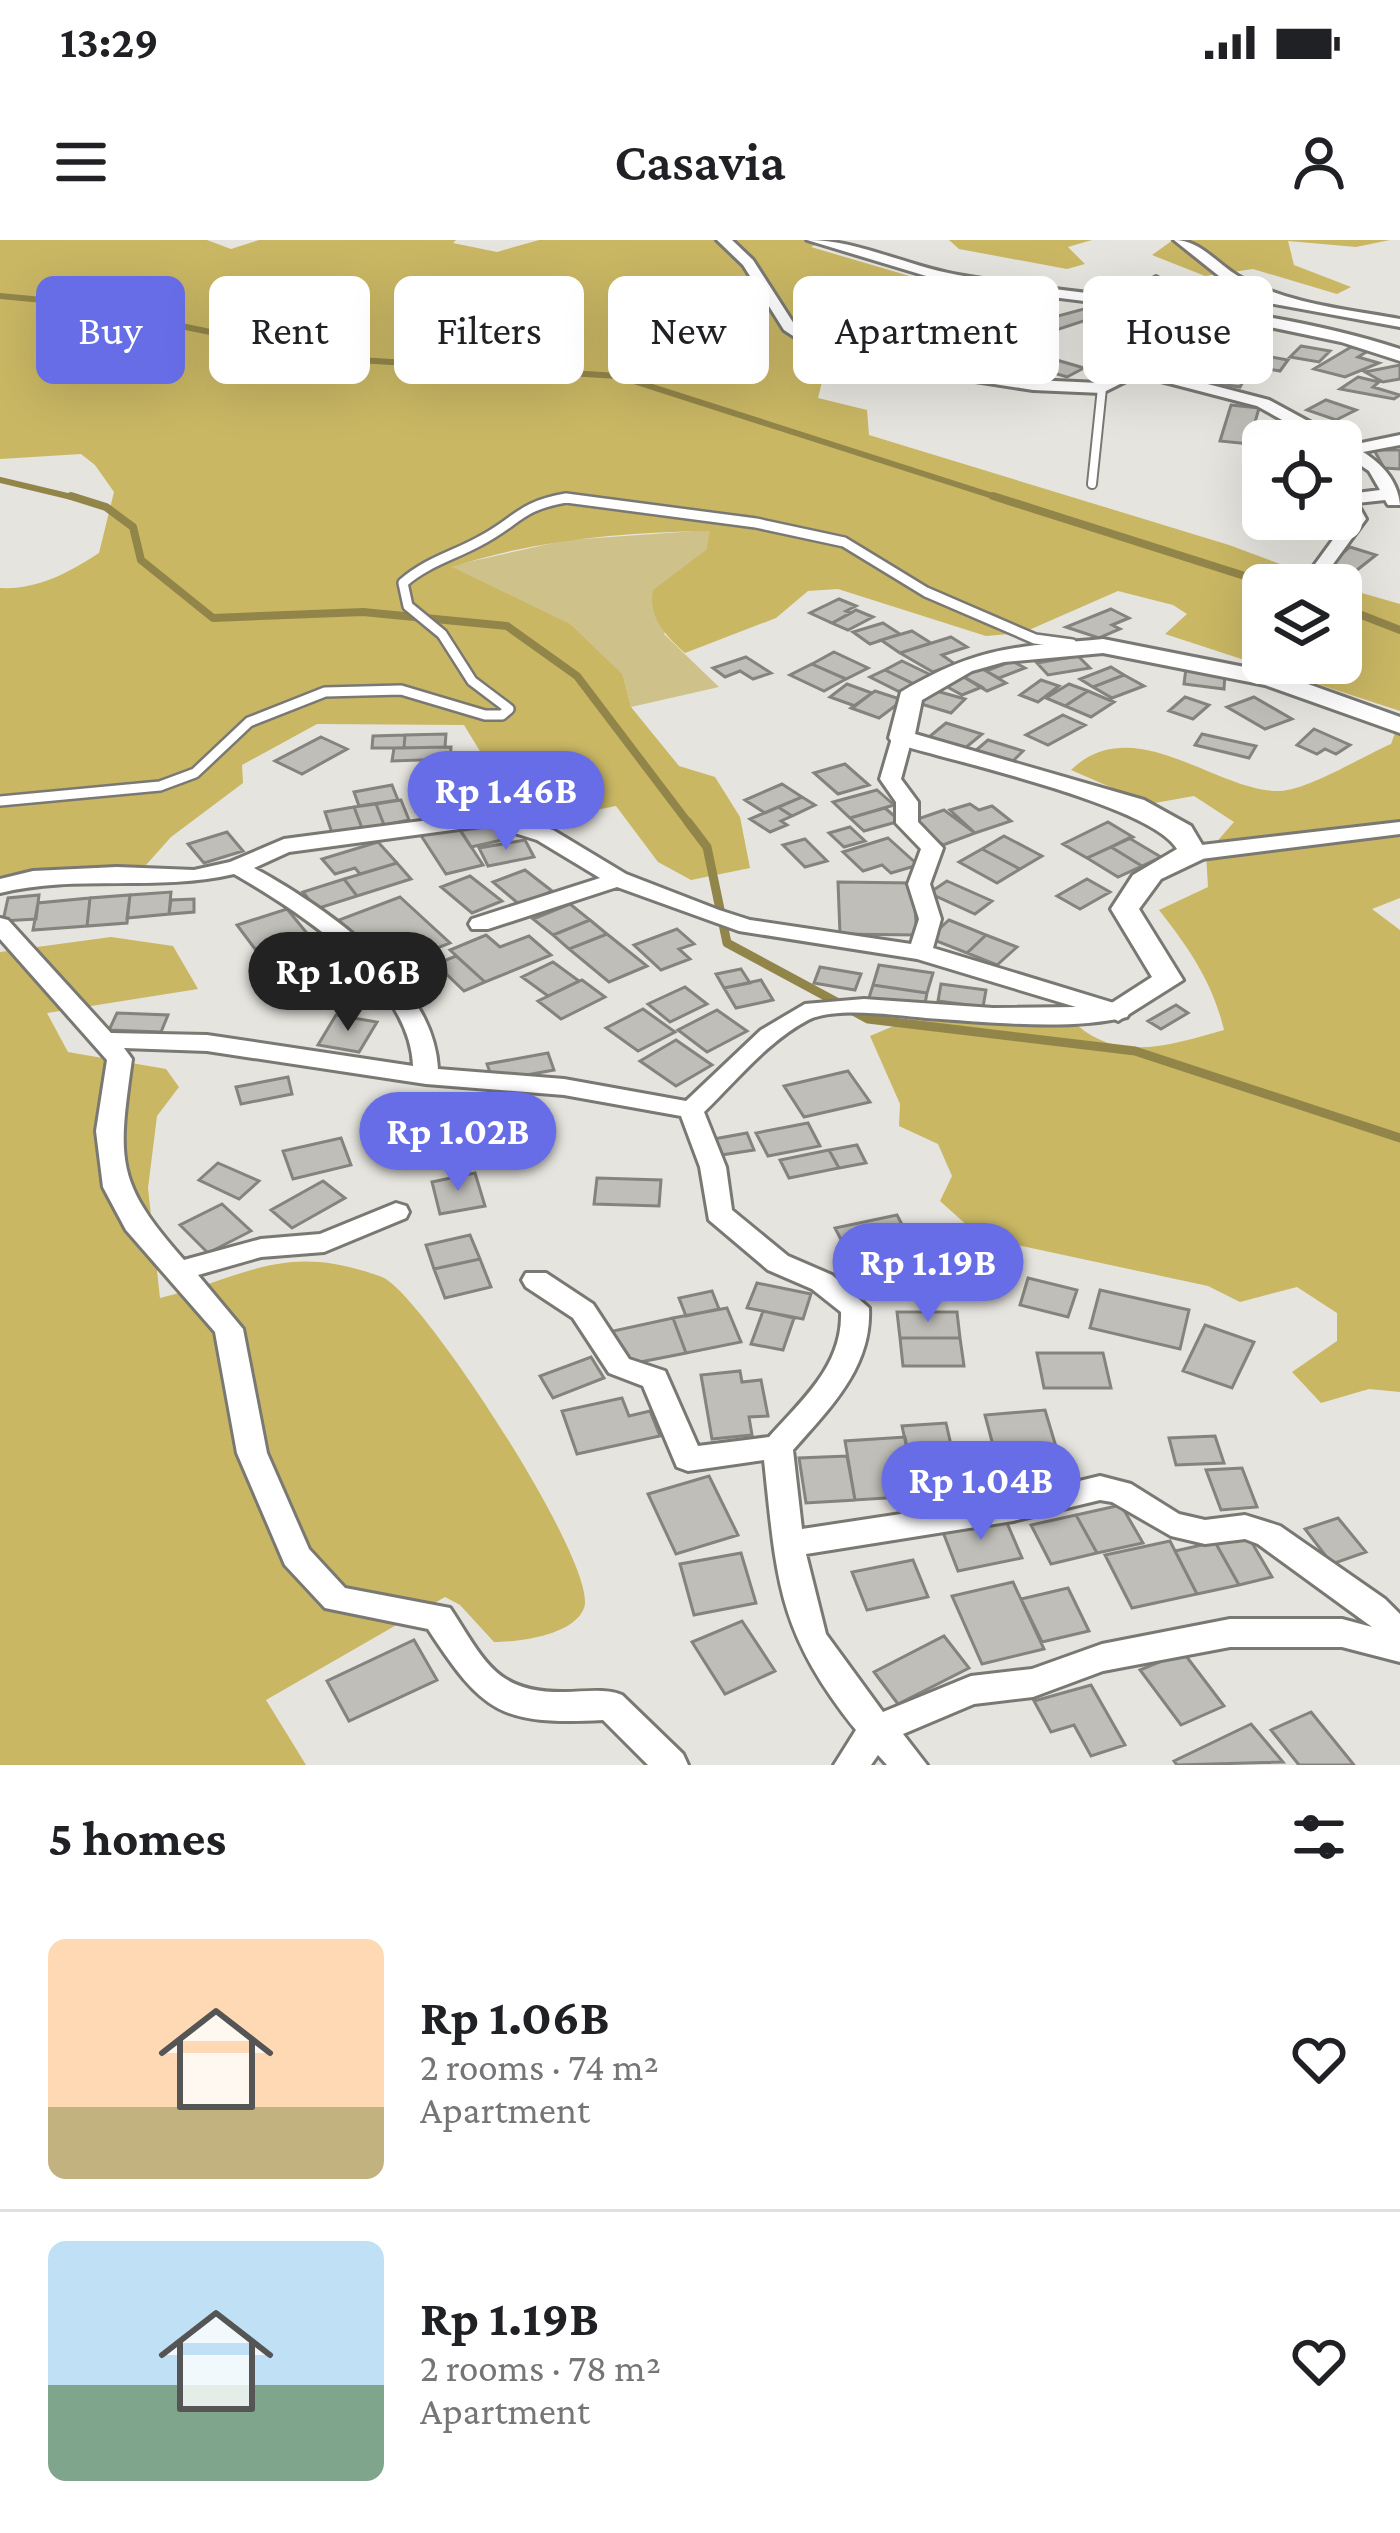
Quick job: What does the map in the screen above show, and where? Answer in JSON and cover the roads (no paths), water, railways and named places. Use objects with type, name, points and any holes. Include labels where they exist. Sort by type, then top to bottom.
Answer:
[{"type":"street","points":[[724,240],[748,263],[789,327],[818,346],[852,358],[923,371],[1033,385],[1102,388],[1111,384]]},
{"type":"street","points":[[814,240],[953,280],[1083,297]]},
{"type":"street","points":[[1181,240],[1229,278],[1274,300],[1400,323]]},
{"type":"street","points":[[1273,325],[1397,353]]},
{"type":"street","points":[[1191,384],[1257,401],[1292,420]]},
{"type":"street","points":[[1362,444],[1400,440]]},
{"type":"street","points":[[1362,458],[1376,468],[1395,500]]},
{"type":"street","points":[[1324,564],[1357,519],[1346,499],[1395,500]]},
{"type":"street","points":[[920,952],[929,919],[920,884],[932,848],[907,823],[907,802],[890,779],[910,698],[963,666],[1002,655],[1103,646],[1271,679],[1400,725]]},
{"type":"street","points":[[902,738],[1136,806],[1181,832],[1193,853]]},
{"type":"street","points":[[0,886],[33,878],[117,874],[194,877],[237,867],[284,846],[490,818],[545,835],[618,879],[711,915],[747,926],[920,952],[1118,1012]]},
{"type":"street","points":[[691,1110],[770,1034],[805,1011],[853,1006],[1012,1015],[1118,1012],[1168,980],[1124,909],[1130,890],[1174,858],[1400,828]]},
{"type":"street","points":[[237,867],[290,894],[318,924],[375,966],[400,994],[422,1033],[426,1076]]},
{"type":"street","points":[[480,924],[618,879]]},
{"type":"street","points":[[0,925],[120,1059],[109,1131],[116,1187],[136,1223],[229,1329],[261,1478],[282,1531],[313,1579],[336,1599],[438,1617],[484,1688],[530,1709],[610,1705],[670,1765]]},
{"type":"street","points":[[104,1040],[207,1043],[426,1076],[565,1087],[691,1110]]},
{"type":"street","points":[[536,1280],[583,1311],[619,1366],[655,1379],[688,1459],[778,1447],[847,1360],[860,1333],[855,1309],[822,1282],[778,1263],[719,1214],[713,1167],[691,1110]]},
{"type":"street","points":[[181,1270],[261,1248],[324,1243],[397,1212]]},
{"type":"street","points":[[778,1447],[789,1544],[806,1627],[875,1731],[910,1765]]},
{"type":"street","points":[[789,1544],[1013,1509],[1100,1488],[1120,1492],[1171,1524],[1205,1532],[1245,1527],[1269,1535],[1374,1608],[1400,1635]]},
{"type":"street","points":[[851,1765],[875,1731],[971,1690],[1033,1683],[1102,1658],[1230,1633],[1342,1634],[1400,1648]]},
{"type":"lane","points":[[1092,484],[1102,388]]},
{"type":"lane","points":[[0,801],[160,786],[195,773],[249,722],[325,692],[401,690],[485,715],[502,715],[509,709],[472,681],[442,634],[409,606],[403,583],[425,564],[484,540],[535,503],[566,498],[756,523],[844,542],[926,592],[1035,639],[1103,646]]},
{"type":"waterway","points":[[0,296],[64,302],[342,359],[618,376],[1002,499]]},
{"type":"waterway","points":[[0,480],[80,499]]},
{"type":"waterway","points":[[71,496],[106,507],[133,527],[141,560],[213,618],[363,612],[507,626],[577,676],[690,825]]},
{"type":"waterway","points":[[993,496],[1242,575]]},
{"type":"waterway","points":[[1362,615],[1400,630]]},
{"type":"waterway","points":[[688,822],[707,847],[727,943],[868,1019],[1135,1051],[1400,1138]]}]
